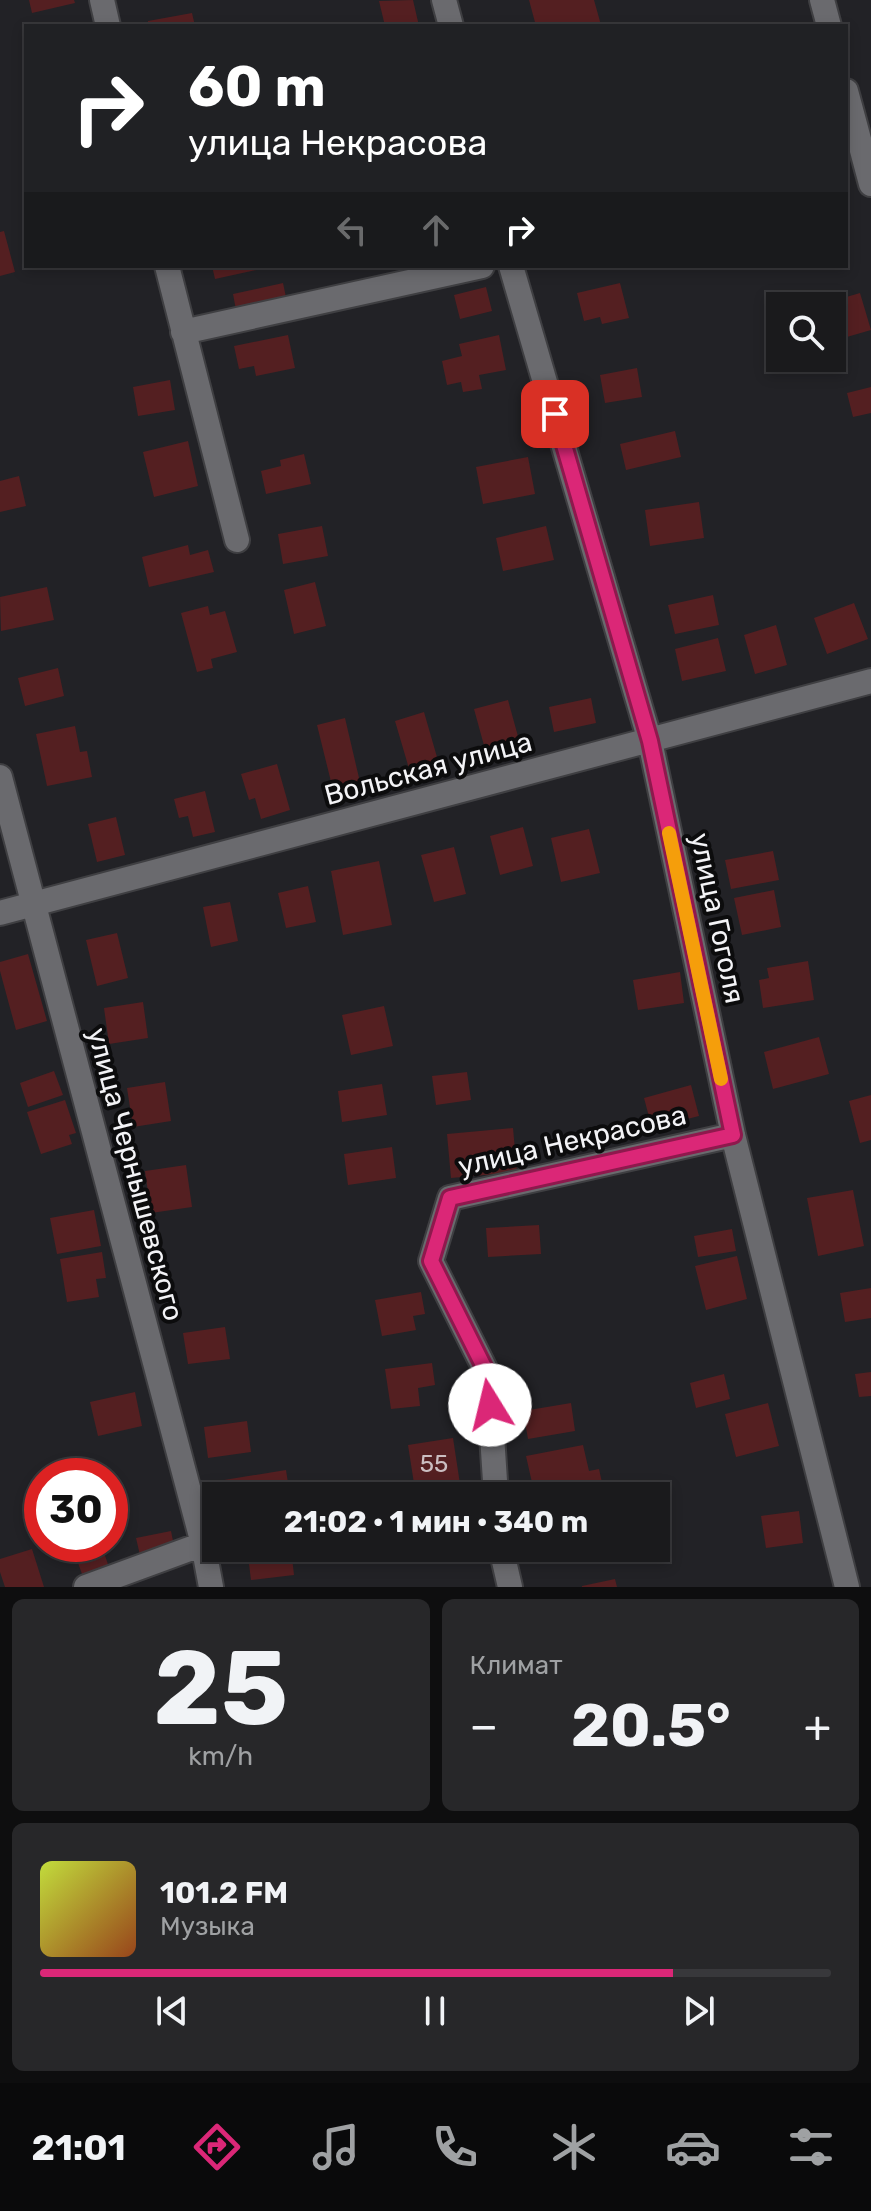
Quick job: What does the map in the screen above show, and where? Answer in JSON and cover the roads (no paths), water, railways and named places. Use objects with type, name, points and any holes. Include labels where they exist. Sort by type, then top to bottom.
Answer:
[{"type":"street","points":[[102,0],[108,24]]},
{"type":"street","points":[[444,0],[450,24]]},
{"type":"street","points":[[822,0],[828,24]]},
{"type":"street","points":[[848,98],[871,184]]},
{"type":"street","points":[[167,268],[237,540]]},
{"type":"street","points":[[183,332],[473,268]]},
{"type":"street","name":"улица Гоголя","points":[[512,268],[650,741],[733,1135],[847,1587]]},
{"type":"street","name":"Вольская улица","points":[[0,913],[871,681]]},
{"type":"street","name":"улица Чернышевского","points":[[0,777],[202,1540]]},
{"type":"street","name":"улица Некрасова","points":[[495,1482],[488,1375],[431,1261],[450,1198],[733,1135]]},
{"type":"street","points":[[86,1587],[202,1544]]},
{"type":"street","name":"улица Чернышевского","points":[[206,1562],[211,1587]]},
{"type":"street","points":[[504,1562],[510,1587]]}]
